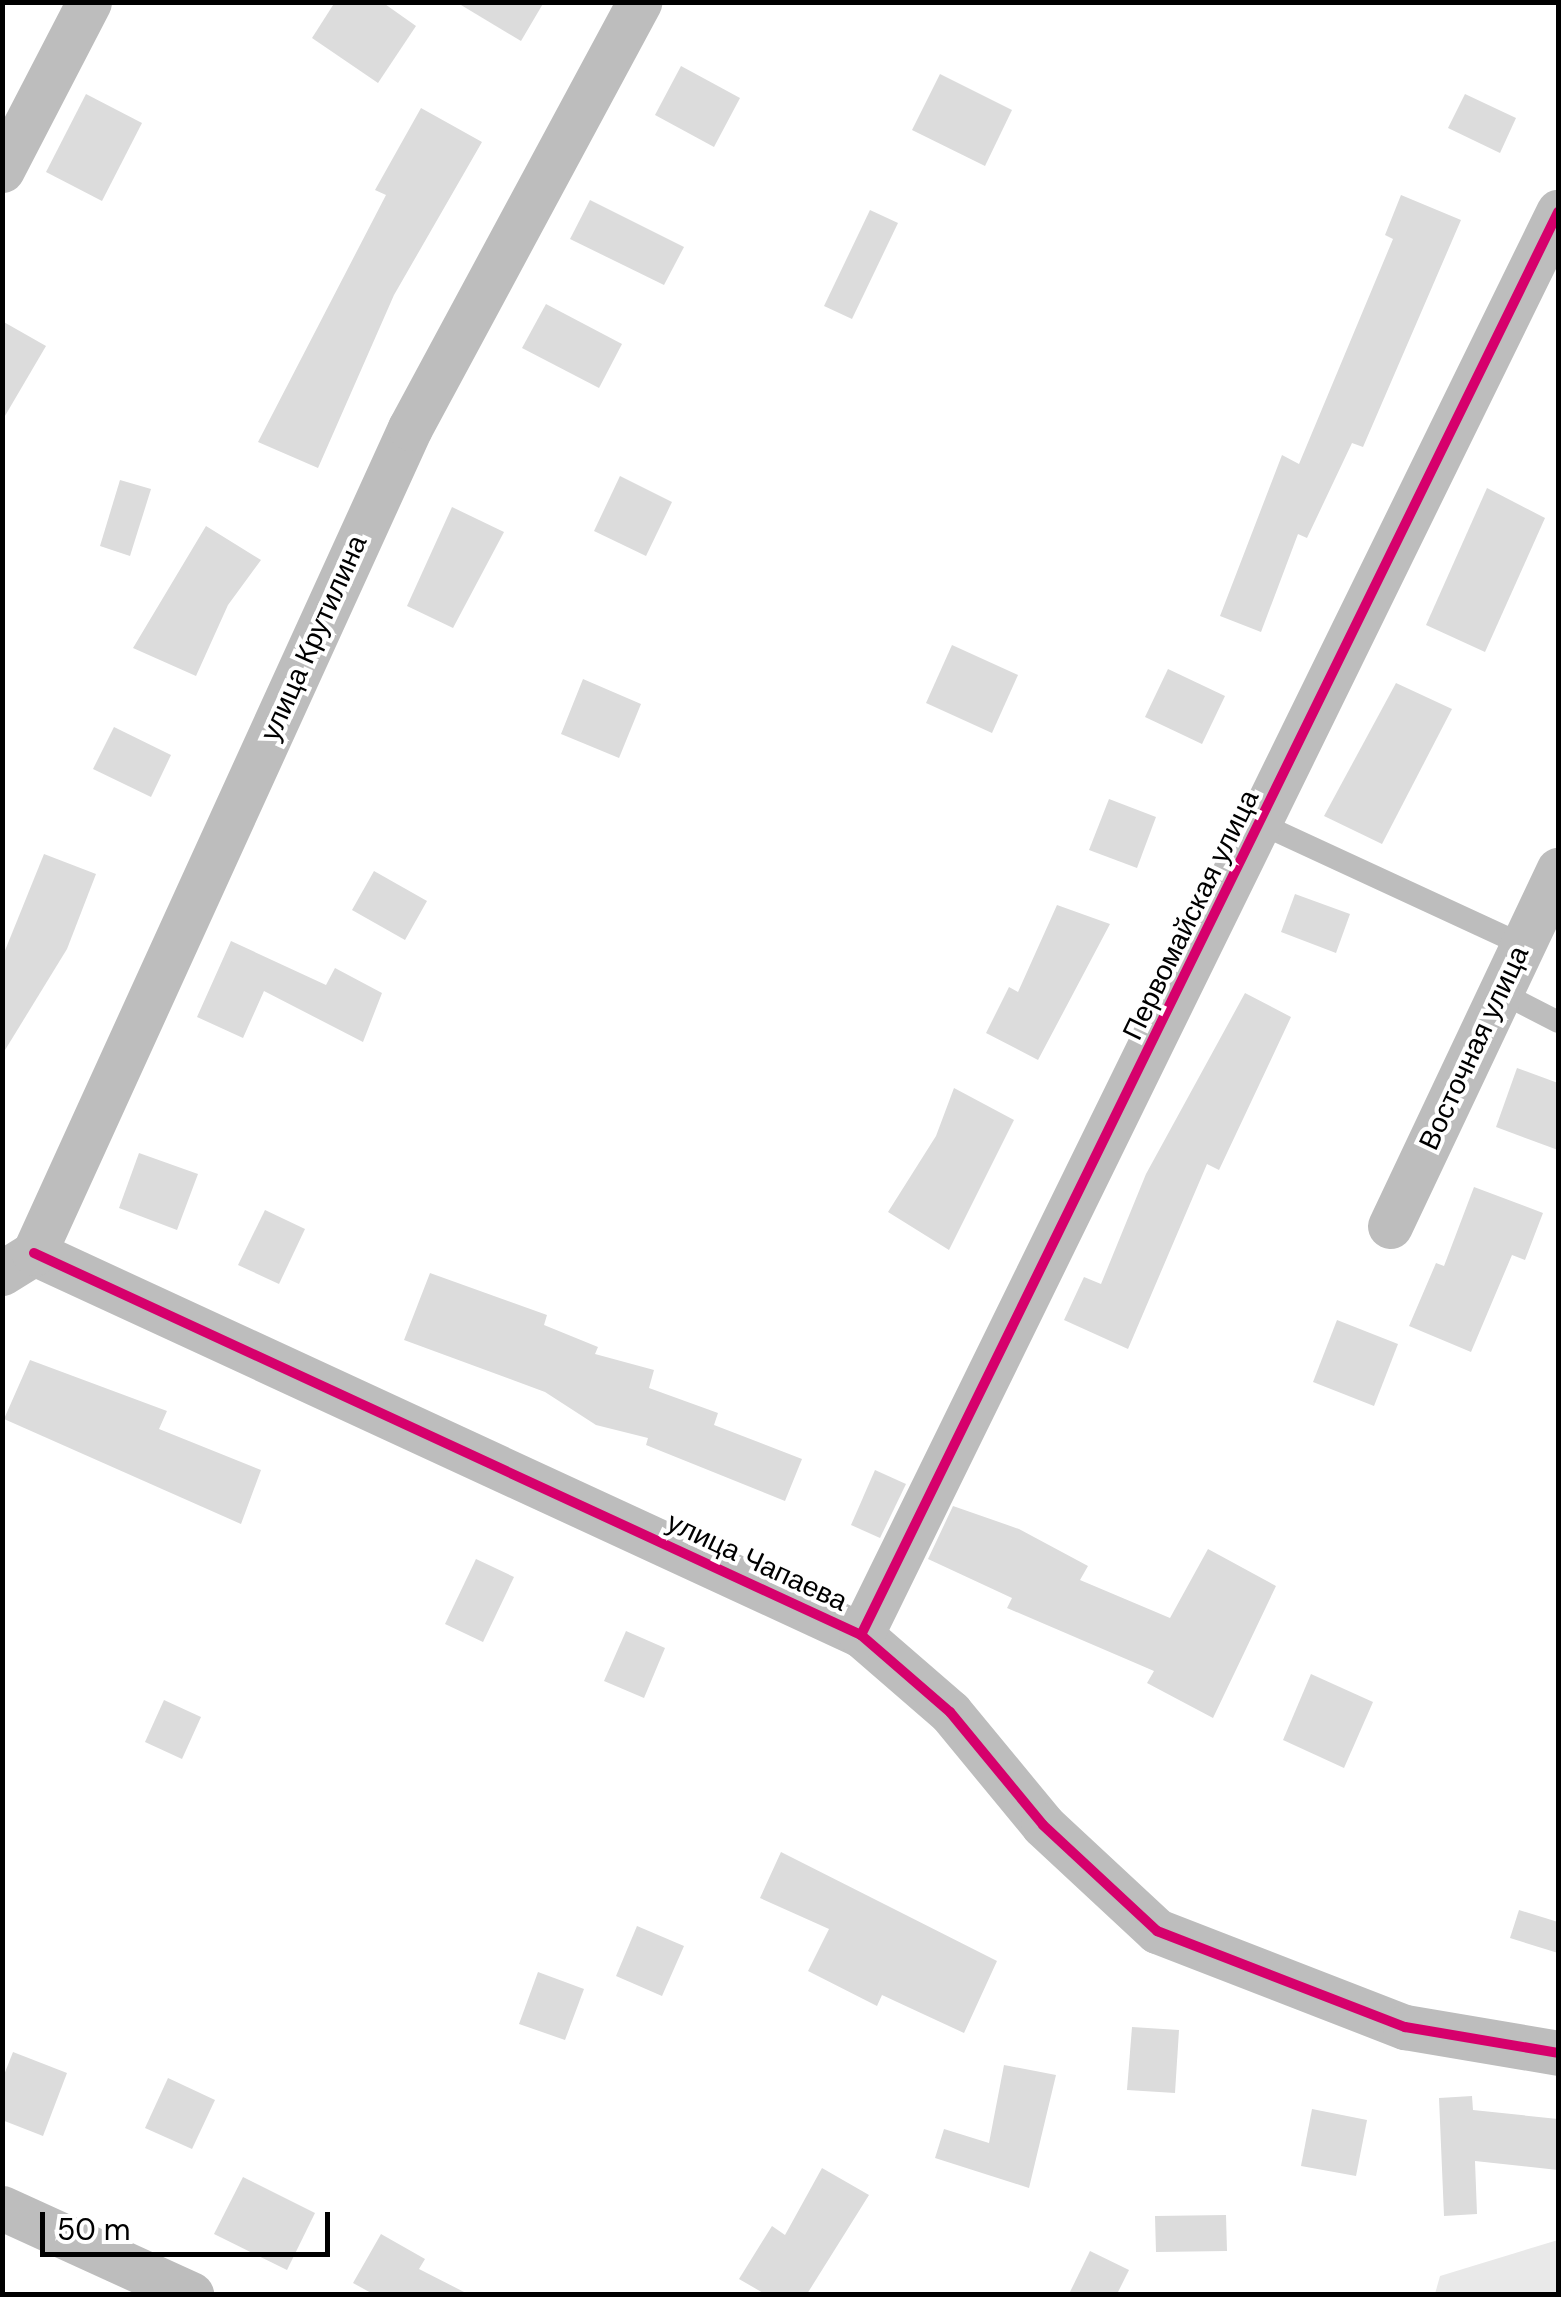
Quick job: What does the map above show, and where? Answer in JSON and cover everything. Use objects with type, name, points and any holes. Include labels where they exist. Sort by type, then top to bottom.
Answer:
[{"type":"street","points":[[2,170],[88,2]]},
{"type":"street","name":"улица Крутилина","points":[[18,1263],[410,428],[638,2]]},
{"type":"street","name":"Первомайская улица","points":[[861,1635],[1558,212]]},
{"type":"street","name":"Восточная улица","points":[[1390,1226],[1558,870]]},
{"type":"street","name":"улица Чапаева","points":[[18,1263],[861,1635],[950,1712],[1043,1825],[1157,1931],[1406,2027],[1558,2053]]},
{"type":"street","points":[[2,2208],[191,2294]]},
{"type":"lane","points":[[1261,824],[1523,945]]},
{"type":"lane","points":[[1500,992],[1558,1022]]},
{"type":"shaded area","points":[[1558,2240],[1558,2294],[1435,2294],[1440,2276]]},
{"type":"building","points":[[335,2],[382,2],[416,26],[378,83],[312,38]]},
{"type":"building","points":[[456,2],[544,2],[521,41]]},
{"type":"building","points":[[681,66],[740,98],[714,147],[655,115]]},
{"type":"building","points":[[940,74],[1012,110],[985,166],[912,130]]},
{"type":"building","points":[[86,94],[142,123],[102,201],[46,172]]},
{"type":"building","points":[[1465,94],[1516,118],[1500,153],[1448,128]]},
{"type":"building","points":[[421,108],[482,142],[394,295],[318,468],[258,442],[386,195],[375,190]]},
{"type":"building","points":[[1401,195],[1461,220],[1363,447],[1352,443],[1307,538],[1298,534],[1261,632],[1220,616],[1282,455],[1299,464],[1393,239],[1385,235]]},
{"type":"building","points":[[590,200],[684,247],[664,285],[570,239]]},
{"type":"building","points":[[870,210],[898,223],[852,319],[824,306]]},
{"type":"building","points":[[546,304],[622,344],[599,388],[522,348]]},
{"type":"building","points":[[2,321],[46,346],[2,421]]},
{"type":"building","points":[[620,476],[672,502],[646,556],[594,531]]},
{"type":"building","points":[[120,480],[151,489],[130,556],[100,546]]},
{"type":"building","points":[[1487,488],[1545,518],[1485,652],[1426,625]]},
{"type":"building","points":[[452,507],[504,532],[453,628],[407,606]]},
{"type":"building","points":[[206,526],[261,560],[228,605],[196,676],[133,648]]},
{"type":"building","points":[[952,645],[1018,675],[992,733],[926,703]]},
{"type":"building","points":[[1168,669],[1225,696],[1202,744],[1145,717]]},
{"type":"building","points":[[583,679],[641,704],[619,758],[561,734]]},
{"type":"building","points":[[1396,683],[1452,709],[1382,844],[1324,816]]},
{"type":"building","points":[[114,727],[171,755],[151,797],[93,769]]},
{"type":"building","points":[[1109,799],[1156,817],[1137,868],[1089,850]]},
{"type":"building","points":[[44,854],[96,874],[67,949],[2,1055],[2,958]]},
{"type":"building","points":[[374,871],[427,901],[405,940],[352,910]]},
{"type":"building","points":[[1295,894],[1350,914],[1336,953],[1281,932]]},
{"type":"building","points":[[1057,905],[1110,924],[1038,1060],[986,1033],[1009,987],[1018,992]]},
{"type":"building","points":[[231,941],[326,985],[335,968],[382,993],[363,1042],[264,991],[243,1038],[197,1017]]},
{"type":"building","points":[[1245,993],[1291,1017],[1219,1170],[1207,1164],[1128,1349],[1064,1320],[1084,1277],[1101,1284],[1146,1174]]},
{"type":"building","points":[[1517,1068],[1558,1083],[1558,1150],[1496,1127]]},
{"type":"building","points":[[954,1088],[1014,1120],[949,1250],[888,1212],[936,1136]]},
{"type":"building","points":[[139,1153],[198,1174],[177,1230],[119,1208]]},
{"type":"building","points":[[1474,1187],[1543,1213],[1525,1260],[1512,1255],[1471,1352],[1409,1326],[1436,1263],[1444,1266]]},
{"type":"building","points":[[265,1210],[305,1229],[279,1284],[238,1265]]},
{"type":"building","points":[[430,1273],[547,1315],[544,1325],[598,1347],[595,1354],[654,1370],[649,1388],[718,1413],[714,1425],[802,1459],[785,1501],[646,1445],[648,1438],[596,1425],[545,1392],[404,1340]]},
{"type":"building","points":[[1337,1320],[1398,1344],[1374,1406],[1313,1382]]},
{"type":"building","points":[[30,1360],[167,1411],[159,1429],[261,1470],[241,1524],[4,1419]]},
{"type":"building","points":[[875,1470],[906,1484],[880,1538],[851,1525]]},
{"type":"building","points":[[953,1506],[1019,1529],[1088,1566],[1080,1580],[1170,1618],[1208,1549],[1276,1586],[1213,1718],[1147,1683],[1154,1671],[1007,1608],[1012,1598],[928,1559]]},
{"type":"building","points":[[476,1559],[514,1577],[483,1642],[445,1624]]},
{"type":"building","points":[[626,1631],[665,1648],[644,1698],[604,1681]]},
{"type":"building","points":[[1311,1674],[1373,1702],[1344,1768],[1283,1740]]},
{"type":"building","points":[[164,1700],[201,1717],[182,1759],[145,1742]]},
{"type":"building","points":[[781,1852],[997,1961],[964,2033],[882,1995],[877,2006],[808,1971],[829,1929],[760,1898]]},
{"type":"building","points":[[1519,1910],[1558,1922],[1558,1953],[1510,1938]]},
{"type":"building","points":[[637,1926],[684,1946],[662,1996],[616,1976]]},
{"type":"building","points":[[538,1972],[584,1989],[565,2040],[519,2024]]},
{"type":"building","points":[[1132,2027],[1179,2030],[1175,2093],[1127,2090]]},
{"type":"building","points":[[13,2052],[67,2073],[43,2136],[2,2120],[2,2080]]},
{"type":"building","points":[[1004,2065],[1056,2075],[1029,2188],[935,2158],[944,2129],[989,2143]]},
{"type":"building","points":[[168,2078],[215,2100],[192,2149],[145,2128]]},
{"type":"building","points":[[1472,2096],[1473,2110],[1558,2119],[1558,2170],[1475,2161],[1477,2214],[1444,2216],[1439,2098]]},
{"type":"building","points":[[1312,2109],[1367,2120],[1356,2176],[1301,2166]]},
{"type":"building","points":[[822,2168],[869,2195],[807,2294],[765,2294],[739,2279],[772,2226],[785,2235]]},
{"type":"building","points":[[243,2177],[315,2213],[287,2270],[214,2234]]},
{"type":"building","points":[[1226,2215],[1227,2251],[1156,2252],[1155,2216]]},
{"type":"building","points":[[381,2234],[425,2259],[419,2269],[468,2294],[373,2294],[353,2283]]},
{"type":"building","points":[[1090,2251],[1129,2270],[1117,2294],[1069,2294]]},
{"type":"cycle path","points":[[861,1635],[1558,212]]},
{"type":"cycle path","points":[[34,1253],[861,1635],[950,1712],[1043,1825],[1157,1931],[1405,2027],[1558,2053]]}]
